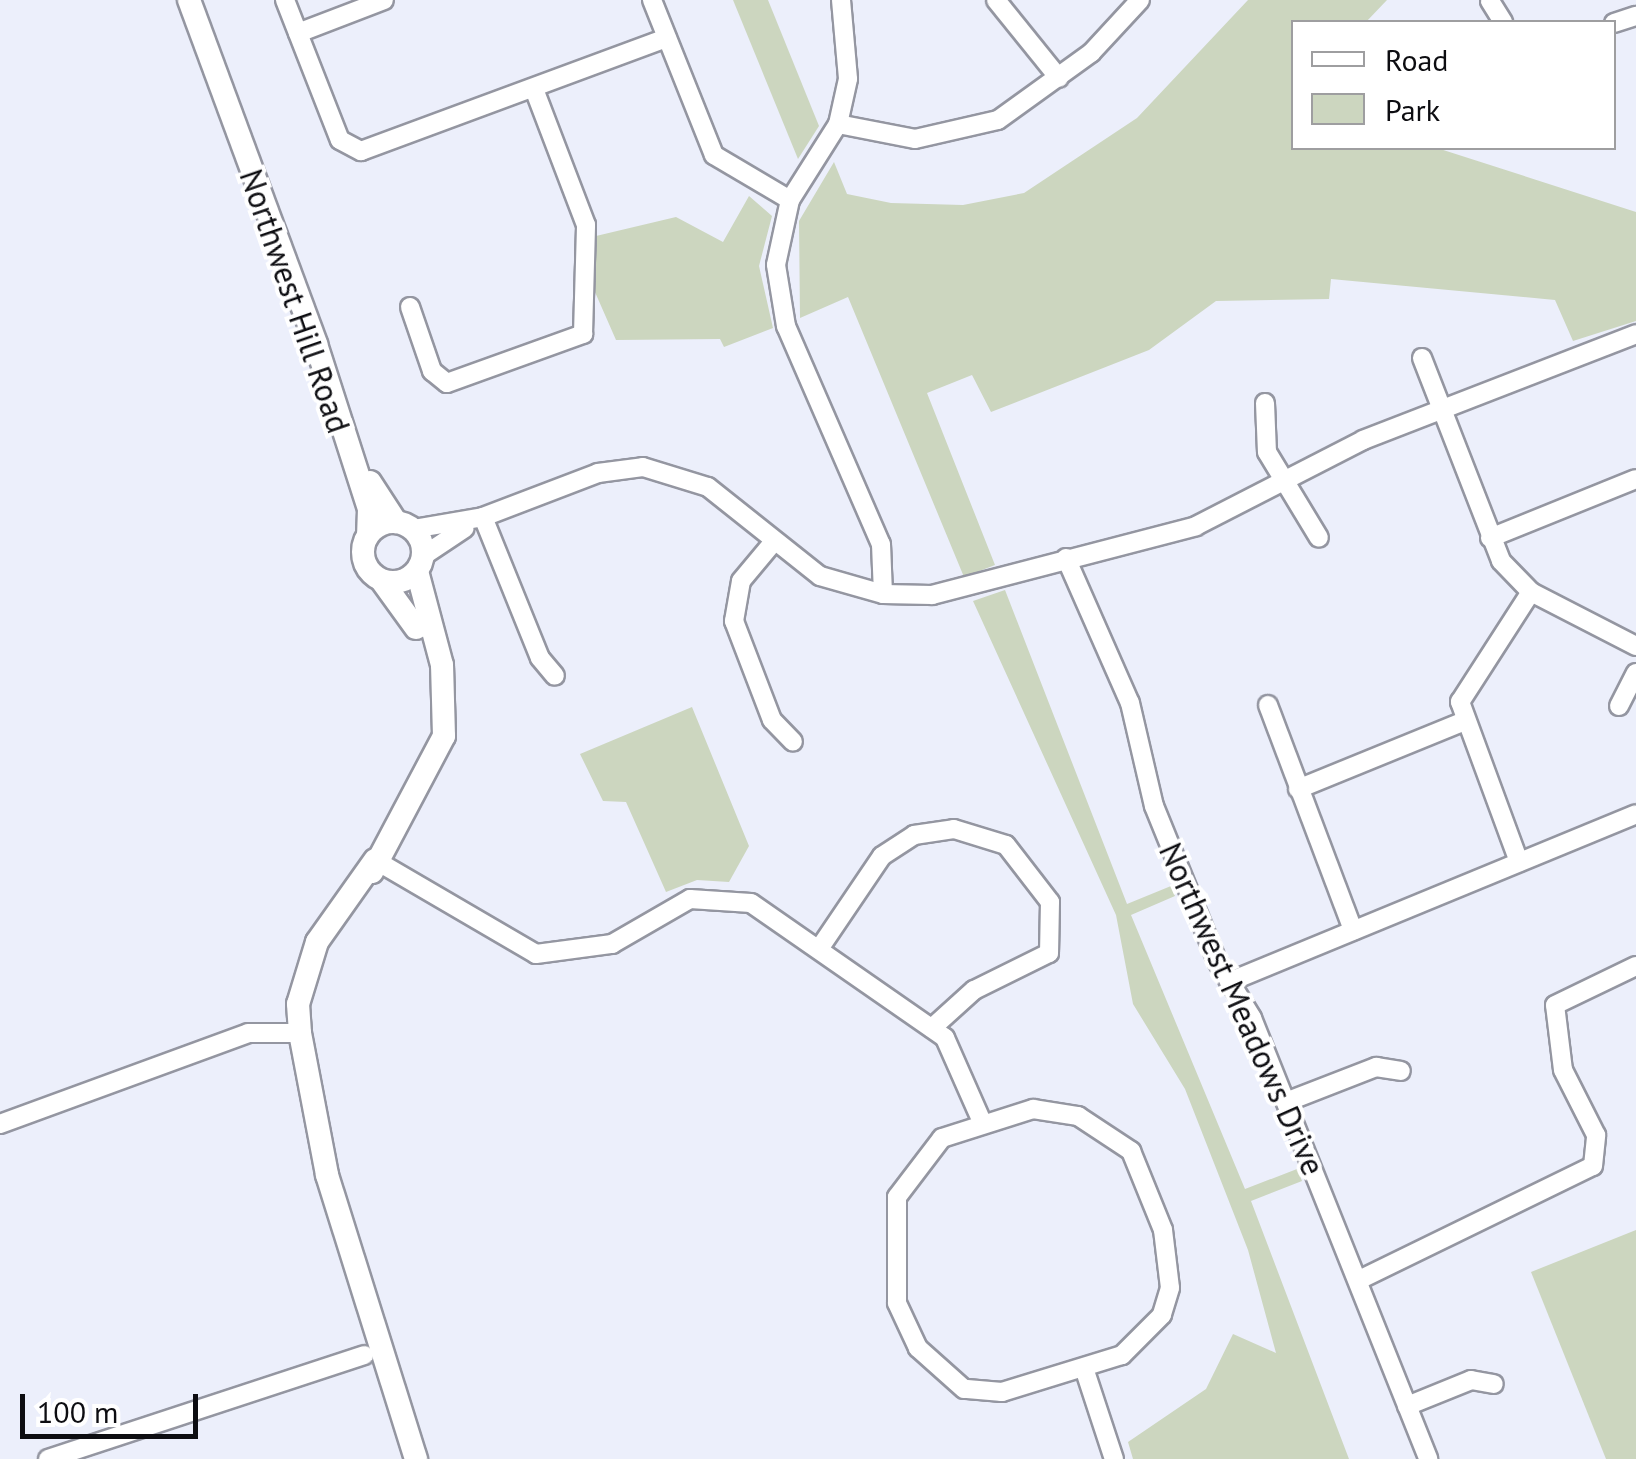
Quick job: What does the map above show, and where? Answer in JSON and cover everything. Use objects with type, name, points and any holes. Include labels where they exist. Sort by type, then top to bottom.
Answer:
[{"type":"main road","name":"Northwest Hill Road","points":[[189,0],[318,307],[368,475],[405,525],[420,564]]},
{"type":"main road","name":"Northwest Hill Road","points":[[216,67],[316,344],[369,509],[364,561],[382,581]]},
{"type":"main road","points":[[368,534],[405,525]]},
{"type":"main road","points":[[416,1459],[409,1436],[410,1412],[373,1352],[311,1116],[300,1033],[328,946],[375,860],[418,798],[437,764],[446,699],[420,564],[382,581],[404,603],[430,670],[434,715],[418,798]]},
{"type":"street","points":[[285,0],[348,149],[372,150],[667,38]]},
{"type":"street","points":[[298,32],[384,0]]},
{"type":"street","points":[[652,0],[722,165],[790,200]]},
{"type":"street","points":[[842,0],[848,79],[838,124],[790,200],[778,298],[881,544],[883,594]]},
{"type":"street","points":[[996,0],[1059,78]]},
{"type":"street","points":[[838,124],[887,138],[943,138],[998,120],[1059,78],[1140,0]]},
{"type":"street","points":[[410,306],[432,371],[448,383],[583,334],[586,225],[534,89]]},
{"type":"street","points":[[405,525],[483,517],[598,473],[643,466],[708,486],[771,545],[844,586],[883,594],[969,589],[1066,558],[1196,526],[1441,408],[1636,334]]},
{"type":"street","points":[[1422,358],[1490,538],[1532,592],[1636,646]]},
{"type":"street","points":[[1265,403],[1262,440],[1319,538]]},
{"type":"street","points":[[1490,538],[1636,479]]},
{"type":"street","points":[[420,564],[483,517]]},
{"type":"street","points":[[483,517],[540,658],[556,676]]},
{"type":"street","points":[[771,545],[741,580],[734,621],[772,720],[794,742]]},
{"type":"street","name":"Northwest Meadows Drive","points":[[1066,558],[1130,703],[1154,806],[1229,982],[1286,1102],[1428,1459]]},
{"type":"street","points":[[1519,862],[1465,721],[1464,683],[1532,592]]},
{"type":"street","points":[[1619,706],[1636,672]]},
{"type":"street","points":[[1268,705],[1353,930]]},
{"type":"street","points":[[1298,789],[1465,721]]},
{"type":"street","points":[[1229,982],[1636,814]]},
{"type":"street","points":[[819,949],[882,856],[914,835],[954,828],[1006,845],[1050,902],[1049,953],[974,990],[932,1028]]},
{"type":"street","points":[[375,860],[536,954],[612,944],[711,895],[750,904],[932,1028],[952,1048],[982,1122]]},
{"type":"street","points":[[1359,1280],[1593,1166],[1596,1135],[1563,1070],[1555,1006],[1636,966]]},
{"type":"street","points":[[0,1124],[248,1034],[300,1033]]},
{"type":"street","points":[[1286,1102],[1376,1066],[1400,1071]]},
{"type":"street","points":[[1032,1109],[1078,1116],[1110,1132],[1146,1176],[1170,1261],[1162,1316],[1134,1347],[1085,1370],[1002,1392],[964,1389],[905,1325],[890,1265],[896,1197],[920,1156],[982,1122],[1032,1109]]},
{"type":"street","points":[[48,1459],[90,1452],[373,1352]]},
{"type":"street","points":[[1085,1370],[1114,1459]]},
{"type":"street","points":[[1408,1406],[1471,1380],[1494,1384]]},
{"type":"green space","points":[[733,0],[768,0],[819,126],[798,159]]},
{"type":"green space","points":[[1248,0],[1387,0],[1368,20],[1291,20],[1291,150],[1443,150],[1636,212],[1636,321],[1573,341],[1555,300],[1331,279],[1329,299],[1216,301],[1149,350],[991,412],[972,375],[927,393],[995,565],[964,577],[848,297],[800,318],[799,221],[834,162],[847,194],[891,203],[963,205],[1024,193],[1137,118]]},
{"type":"green space","points":[[749,196],[772,216],[759,266],[773,328],[724,347],[720,339],[616,340],[591,283],[596,236],[676,217],[723,242]]},
{"type":"green space","points":[[1005,590],[1127,904],[1171,886],[1175,896],[1131,915],[1245,1189],[1297,1169],[1302,1181],[1251,1201],[1349,1459],[1133,1459],[1128,1442],[1206,1389],[1233,1334],[1276,1353],[1248,1250],[1185,1089],[1133,1004],[1116,915],[973,601]]},
{"type":"green space","points":[[692,707],[749,846],[729,882],[697,880],[666,892],[626,802],[603,801],[580,754]]},
{"type":"green space","points":[[1636,1230],[1636,1459],[1606,1459],[1531,1272]]}]
